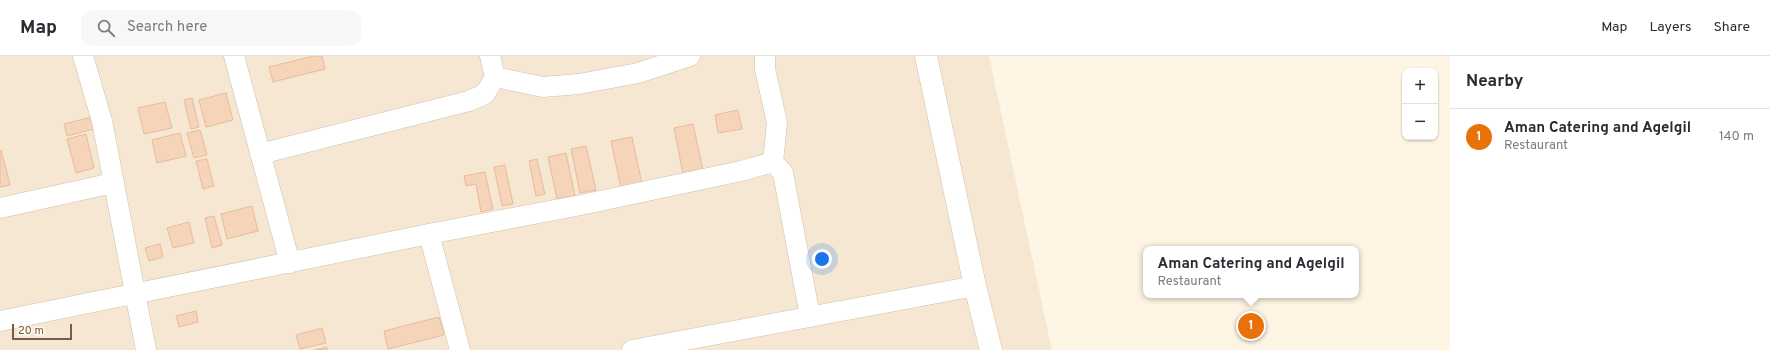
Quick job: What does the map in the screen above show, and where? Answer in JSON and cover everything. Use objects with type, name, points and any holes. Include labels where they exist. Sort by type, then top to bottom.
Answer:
[{"type":"street","points":[[83,56],[102,121],[134,294],[146,350]]},
{"type":"street","points":[[234,56],[290,263]]},
{"type":"street","points":[[260,154],[469,101],[485,94],[495,77],[490,56]]},
{"type":"street","points":[[495,77],[543,87],[579,84],[638,73],[690,56]]},
{"type":"street","points":[[765,56],[765,69],[777,123],[773,162],[783,173],[810,316]]},
{"type":"street","points":[[926,56],[991,350]]},
{"type":"street","points":[[0,321],[429,234],[582,206],[741,171],[773,162]]},
{"type":"street","points":[[0,208],[114,183]]},
{"type":"street","points":[[429,234],[460,350]]},
{"type":"street","points":[[632,350],[976,286]]},
{"type":"shaded area","points":[[0,56],[989,56],[1052,350],[0,350]]},
{"type":"building","points":[[314,56],[322,56],[325,69],[273,82],[269,67]]},
{"type":"building","points":[[226,93],[233,120],[206,127],[199,100]]},
{"type":"building","points":[[192,98],[199,127],[191,129],[184,100]]},
{"type":"building","points":[[165,102],[172,128],[144,134],[138,108]]},
{"type":"building","points":[[738,110],[742,129],[718,133],[715,115]]},
{"type":"building","points":[[92,117],[94,129],[67,136],[64,124]]},
{"type":"building","points":[[693,124],[703,170],[683,174],[674,128]]},
{"type":"building","points":[[200,130],[207,155],[194,158],[187,133]]},
{"type":"building","points":[[180,133],[186,156],[157,163],[152,140]]},
{"type":"building","points":[[86,134],[94,168],[76,173],[67,139]]},
{"type":"building","points":[[632,137],[642,184],[621,188],[611,141]]},
{"type":"building","points":[[586,146],[596,190],[580,193],[571,149]]},
{"type":"building","points":[[1,150],[10,185],[0,187],[0,151]]},
{"type":"building","points":[[566,153],[575,196],[557,199],[548,157]]},
{"type":"building","points":[[207,159],[214,186],[203,189],[196,161]]},
{"type":"building","points":[[537,159],[545,194],[536,196],[529,161]]},
{"type":"building","points":[[505,165],[513,204],[502,206],[494,167]]},
{"type":"building","points":[[485,172],[493,209],[481,212],[476,184],[466,186],[464,176]]},
{"type":"building","points":[[252,206],[258,231],[227,239],[221,214]]},
{"type":"building","points":[[214,216],[222,245],[212,248],[205,218]]},
{"type":"building","points":[[189,222],[194,243],[173,248],[167,228]]},
{"type":"building","points":[[160,244],[163,257],[149,261],[145,248]]},
{"type":"building","points":[[196,311],[198,322],[179,327],[176,316]]},
{"type":"building","points":[[439,317],[444,335],[388,349],[384,331]]},
{"type":"building","points":[[322,328],[326,343],[300,349],[296,335]]},
{"type":"building","points":[[327,347],[327,350],[315,350]]},
{"type":"place","name":"Aman Catering and Agelgil","points":[[1251,326]]}]
